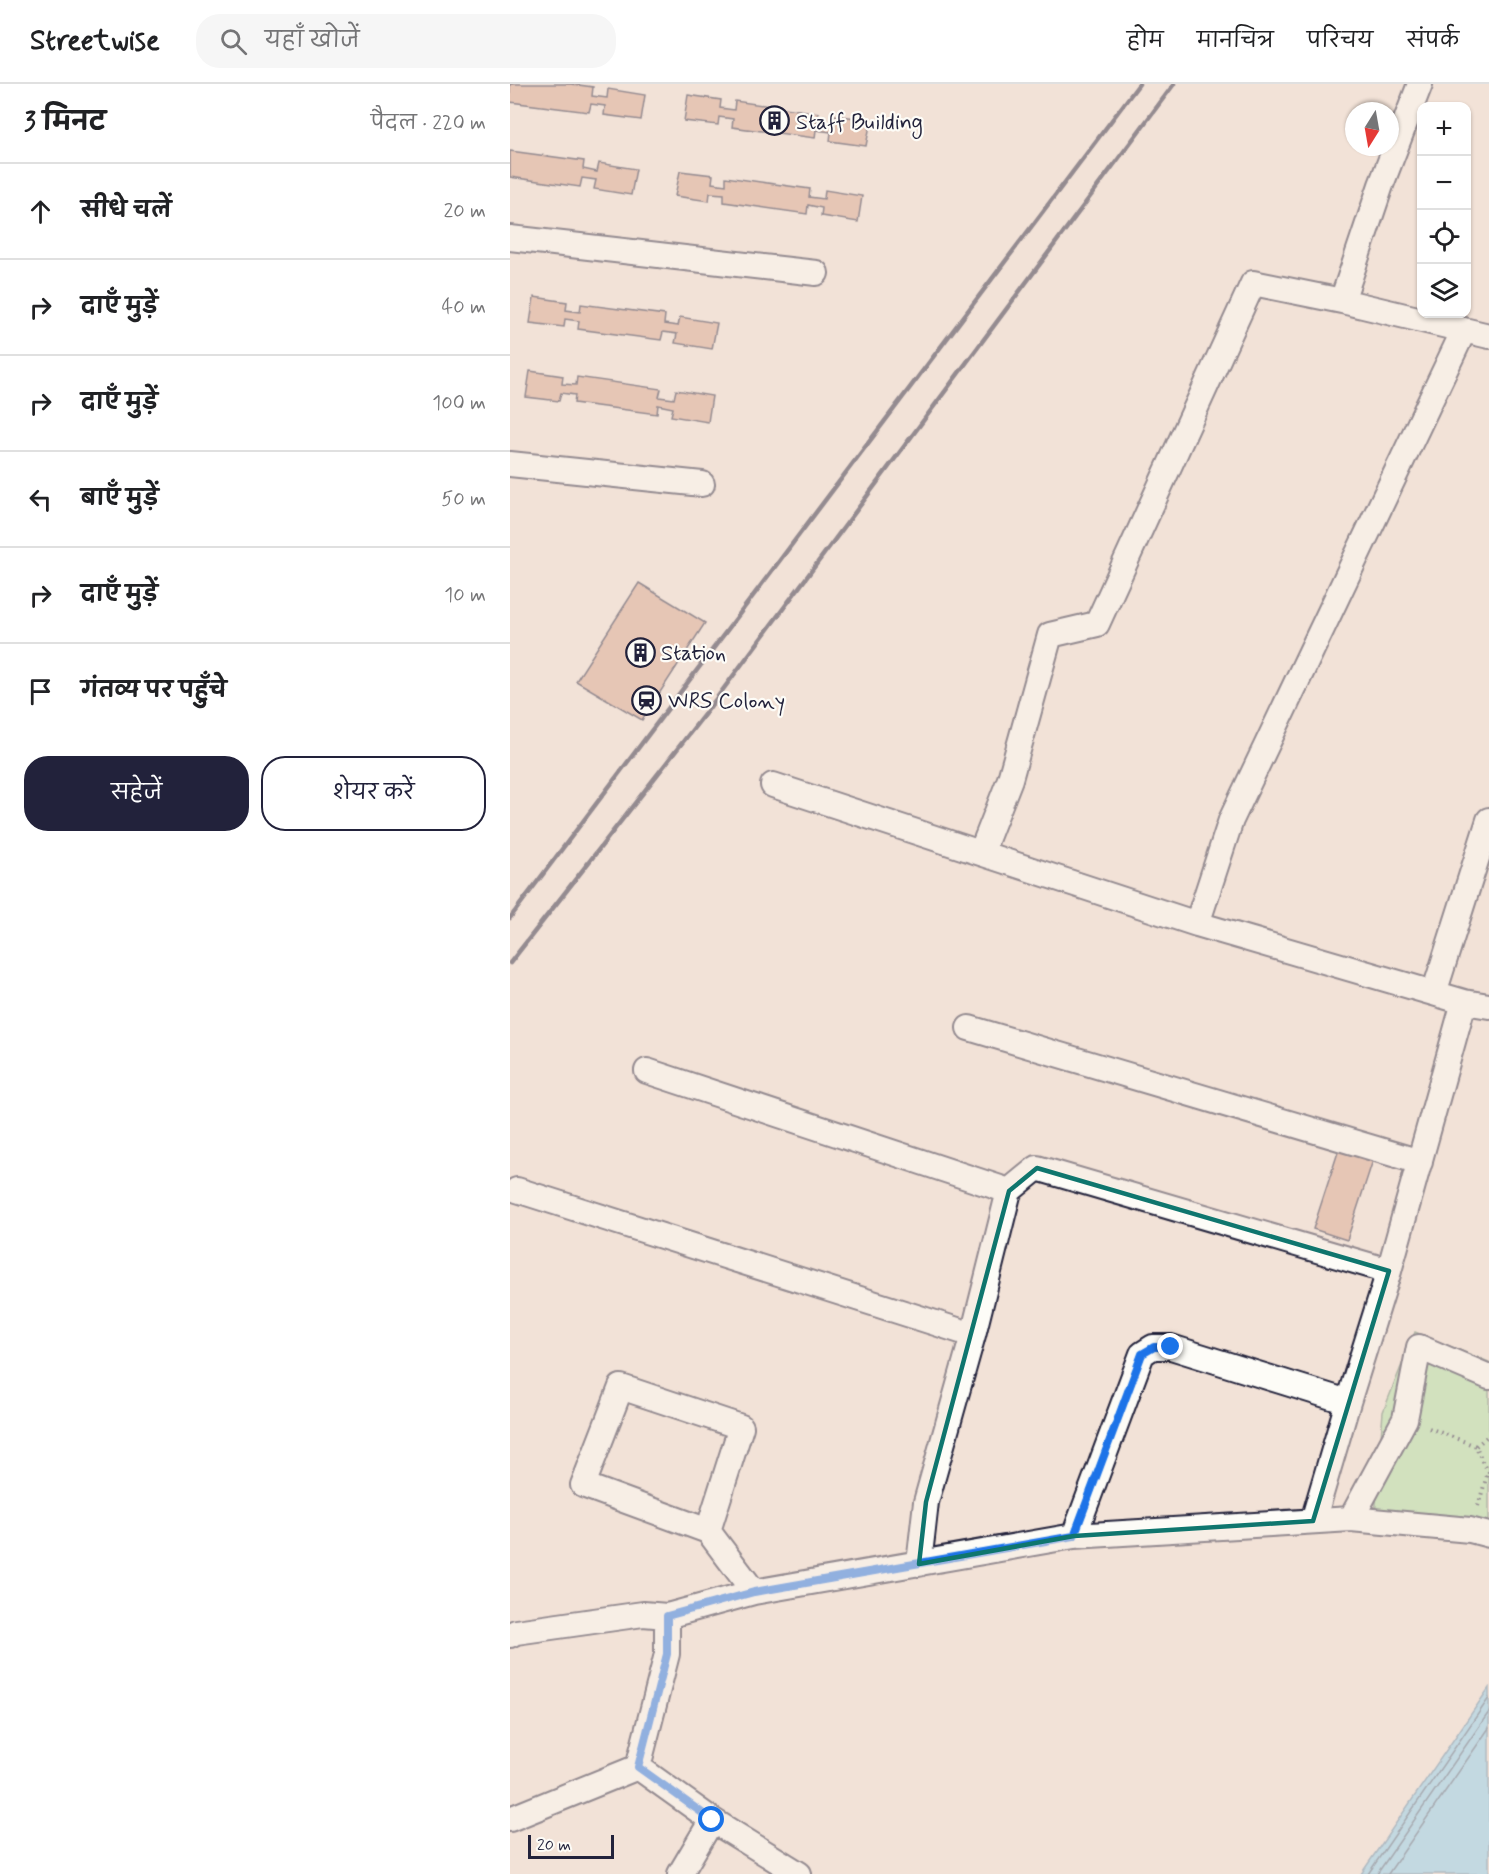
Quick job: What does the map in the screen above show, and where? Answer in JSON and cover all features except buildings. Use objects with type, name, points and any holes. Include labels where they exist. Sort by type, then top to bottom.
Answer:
[{"type":"street","points":[[1342,302],[1381,184],[1420,84]]},
{"type":"street","points":[[510,238],[816,273]]},
{"type":"street","points":[[981,853],[1010,779],[1050,635],[1097,624],[1253,283],[1489,336]]},
{"type":"street","points":[[1197,924],[1231,820],[1464,330]]},
{"type":"street","points":[[510,464],[702,484]]},
{"type":"street","points":[[773,785],[1197,924],[1464,1002],[1489,1006]]},
{"type":"street","points":[[1434,993],[1489,820]]},
{"type":"street","points":[[1314,1521],[1389,1271],[1464,1002]]},
{"type":"street","points":[[969,1028],[1420,1162]]},
{"type":"street","points":[[647,1071],[1009,1191]]},
{"type":"street","points":[[919,1564],[926,1502],[973,1335],[1009,1191],[1037,1168],[1389,1271]]},
{"type":"street","points":[[518,1190],[973,1335]]},
{"type":"street","points":[[1074,1536],[1142,1354],[1154,1347],[1171,1347],[1348,1402]]},
{"type":"street","points":[[1351,1520],[1405,1419],[1419,1347],[1489,1377]]},
{"type":"street","points":[[708,1532],[741,1427],[621,1387],[583,1485],[708,1532],[754,1592]]},
{"type":"street","points":[[510,1635],[516,1632],[643,1614],[667,1616],[754,1592],[1074,1536],[1351,1520],[1480,1532]]},
{"type":"street","points":[[638,1767],[667,1654],[667,1616]]},
{"type":"street","points":[[510,1819],[638,1767]]},
{"type":"street","points":[[638,1767],[712,1820],[799,1874]]},
{"type":"street","points":[[680,1874],[712,1820]]},
{"type":"path","points":[[1480,1532],[1489,1472],[1476,1446],[1489,1435]]},
{"type":"highlighted area","points":[[1037,1168],[1389,1271],[1313,1521],[1074,1536],[919,1564],[926,1502],[1009,1191]]},
{"type":"green space","points":[[1415,1332],[1489,1362],[1489,1546],[1375,1517],[1383,1412]]},
{"type":"water","points":[[1489,1688],[1489,1874],[1361,1874]]},
{"type":"railway","points":[[510,918],[1139,84]]},
{"type":"railway","points":[[510,963],[707,711],[1174,84]]},
{"type":"place","name":"Staff Building","points":[[775,121]]},
{"type":"place","name":"Station","points":[[640,652]]},
{"type":"place","name":"WRS Colony","points":[[647,700]]},
{"type":"route","points":[[712,1820],[638,1767],[667,1654],[667,1616],[754,1592],[1074,1536],[1142,1354],[1154,1347],[1171,1347]]}]
